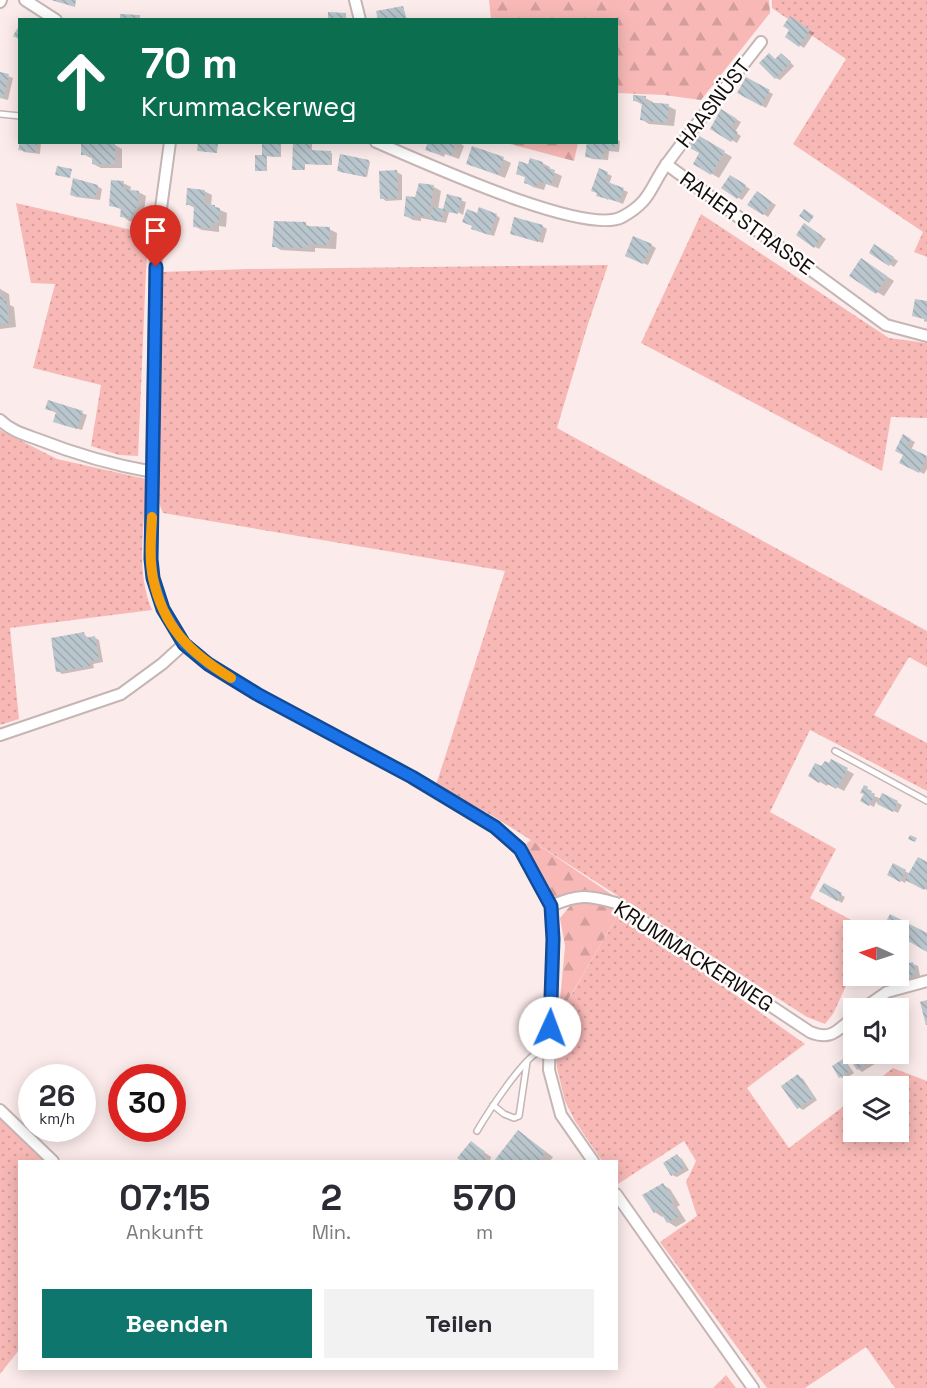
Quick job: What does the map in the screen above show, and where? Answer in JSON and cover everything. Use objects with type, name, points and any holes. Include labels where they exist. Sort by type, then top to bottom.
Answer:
[{"type":"street","points":[[25,0],[53,18]]},
{"type":"street","points":[[355,0],[360,18]]},
{"type":"street","name":"HAASNÜST","points":[[666,164],[761,42]]},
{"type":"street","points":[[170,144],[156,245],[151,559],[153,578],[163,609],[184,644],[208,664],[257,694],[412,777],[495,827],[520,849],[551,906],[553,939],[549,1070],[561,1115],[592,1160]]},
{"type":"street","name":"RAHER STRASSE","points":[[381,144],[474,183],[564,214],[600,221],[621,218],[647,200],[666,164],[886,325],[927,336]]},
{"type":"street","points":[[0,420],[8,428],[58,448],[116,466],[153,472]]},
{"type":"street","points":[[0,735],[121,694],[162,664],[184,644]]},
{"type":"street","name":"KRUMMACKERWEG","points":[[551,906],[563,900],[590,895],[616,903],[810,1032],[821,1037],[830,1036],[843,1026]]},
{"type":"street","points":[[878,998],[887,992],[927,981]]},
{"type":"street","points":[[0,1110],[52,1160]]},
{"type":"street","points":[[618,1197],[753,1388]]},
{"type":"lane","points":[[0,114],[18,116]]},
{"type":"lane","points":[[835,751],[927,801]]},
{"type":"lane","points":[[477,1131],[493,1105],[527,1062],[539,1051],[549,1050]]},
{"type":"lane","points":[[493,1105],[504,1114],[514,1118],[519,1116],[527,1062]]},
{"type":"green space","points":[[489,0],[769,0],[770,13],[701,100],[664,95],[618,93],[618,18],[491,18]]},
{"type":"green space","points":[[772,0],[927,0],[927,257],[914,252],[923,232],[793,144],[846,59],[772,8]]},
{"type":"green space","points":[[510,144],[578,144],[574,161]]},
{"type":"green space","points":[[16,203],[149,234],[138,456],[119,455],[91,446],[101,385],[33,368],[55,284],[31,283]]},
{"type":"green space","points":[[701,214],[889,338],[927,343],[927,418],[891,417],[882,471],[641,343]]},
{"type":"green space","points":[[608,265],[557,428],[927,631],[927,667],[909,657],[874,715],[927,743],[927,791],[810,730],[770,812],[836,849],[810,898],[851,920],[843,920],[843,986],[846,986],[833,1014],[825,1024],[807,1017],[493,816],[436,785],[505,571],[163,513],[159,503],[161,272]]},
{"type":"green space","points":[[0,430],[57,459],[146,479],[142,561],[143,578],[152,610],[10,628],[19,719],[0,725]]},
{"type":"green space","points":[[531,840],[614,896],[588,891],[555,898],[530,854],[527,843]]},
{"type":"green space","points":[[588,901],[606,905],[619,913],[562,1010],[560,1001],[565,946],[560,918],[571,905]]},
{"type":"green space","points":[[619,913],[805,1044],[747,1088],[789,1148],[843,1107],[843,1142],[909,1142],[909,1076],[883,1076],[893,1068],[927,1081],[927,1388],[895,1388],[866,1347],[805,1388],[767,1388],[660,1242],[697,1216],[686,1182],[696,1161],[684,1141],[618,1184],[618,1160],[601,1160],[575,1121],[565,1101],[557,1068],[556,1049],[560,1012]]},
{"type":"green space","points":[[0,1119],[18,1135],[18,1142],[25,1142],[45,1160],[18,1160],[18,1351],[0,1374]]},
{"type":"green space","points":[[726,1375],[736,1388],[713,1388]]},
{"type":"building","points":[[51,0],[76,0],[75,7]]},
{"type":"building","points":[[403,6],[406,18],[378,18],[376,11]]},
{"type":"building","points":[[328,12],[346,13],[346,18],[328,18]]},
{"type":"building","points":[[120,14],[140,15],[140,18],[120,18]]},
{"type":"building","points":[[790,16],[810,30],[799,47],[785,37],[789,30],[783,26]]},
{"type":"building","points":[[18,27],[18,39],[13,36]]},
{"type":"building","points":[[769,53],[775,59],[781,53],[791,62],[775,79],[759,63]]},
{"type":"building","points":[[0,72],[9,74],[3,98],[0,98]]},
{"type":"building","points":[[746,77],[770,90],[761,106],[737,93]]},
{"type":"building","points":[[633,95],[646,96],[645,102],[669,104],[667,123],[640,120],[642,102],[633,101]]},
{"type":"building","points":[[721,109],[737,119],[731,128],[738,132],[731,142],[710,129]]},
{"type":"building","points":[[696,134],[725,151],[711,175],[693,164],[699,153],[688,147]]},
{"type":"building","points":[[20,144],[37,144],[35,152],[18,150]]},
{"type":"building","points":[[81,144],[115,144],[115,164],[92,164],[92,155],[81,155]]},
{"type":"building","points":[[198,144],[218,144],[217,153],[197,151]]},
{"type":"building","points":[[262,144],[280,144],[279,157],[266,156],[265,171],[255,171],[255,155],[262,155]]},
{"type":"building","points":[[293,144],[310,144],[310,150],[331,151],[330,165],[304,164],[304,170],[292,170]]},
{"type":"building","points":[[427,144],[455,144],[451,156],[438,151],[437,154],[425,150]]},
{"type":"building","points":[[587,144],[615,144],[614,150],[604,149],[603,159],[585,157]]},
{"type":"building","points":[[472,146],[504,157],[498,175],[466,164]]},
{"type":"building","points":[[340,154],[369,160],[365,177],[337,171]]},
{"type":"building","points":[[530,158],[543,162],[542,166],[555,170],[551,185],[538,181],[536,187],[524,183],[525,177],[516,174],[519,161],[528,164]]},
{"type":"building","points":[[57,166],[72,169],[70,178],[55,175]]},
{"type":"building","points":[[599,168],[608,172],[605,181],[624,188],[619,202],[596,196],[597,193],[591,191]]},
{"type":"building","points":[[397,170],[398,198],[380,199],[379,171]]},
{"type":"building","points":[[730,175],[746,185],[737,199],[721,188]]},
{"type":"building","points":[[73,178],[98,185],[95,198],[70,195]]},
{"type":"building","points":[[111,180],[124,181],[123,189],[139,191],[133,218],[120,217],[121,208],[109,206]]},
{"type":"building","points":[[419,183],[434,185],[429,217],[404,216],[406,196],[415,197]]},
{"type":"building","points":[[187,188],[205,190],[204,204],[220,208],[219,223],[212,223],[212,228],[193,227],[194,205],[186,205]]},
{"type":"building","points":[[757,191],[772,202],[763,215],[747,205]]},
{"type":"building","points":[[447,194],[462,198],[458,214],[444,211],[441,222],[430,219],[433,206],[443,209]]},
{"type":"building","points":[[479,207],[497,214],[489,235],[471,229],[472,226],[462,222],[467,209],[477,213]]},
{"type":"building","points":[[804,209],[814,216],[809,223],[799,216]]},
{"type":"building","points":[[514,217],[543,225],[538,242],[510,234]]},
{"type":"building","points":[[274,221],[306,222],[306,226],[330,227],[329,245],[308,244],[308,248],[272,247]]},
{"type":"building","points":[[804,223],[822,236],[814,248],[796,235]]},
{"type":"building","points":[[633,236],[652,244],[643,264],[625,256]]},
{"type":"building","points":[[874,244],[894,257],[889,266],[869,253]]},
{"type":"building","points":[[861,258],[887,276],[876,294],[849,276]]},
{"type":"building","points":[[0,288],[3,301],[6,301],[9,323],[0,324]]},
{"type":"building","points":[[915,299],[927,301],[927,322],[912,316]]},
{"type":"building","points":[[48,400],[83,411],[77,429],[53,422],[56,412],[45,409]]},
{"type":"building","points":[[903,434],[911,439],[907,446],[927,456],[919,473],[899,463],[903,455],[895,451]]},
{"type":"building","points":[[84,632],[85,638],[95,636],[99,660],[89,661],[90,666],[56,672],[51,638]]},
{"type":"building","points":[[831,759],[848,768],[836,789],[821,780],[819,783],[808,776],[815,763],[821,766],[825,761],[829,763]]},
{"type":"building","points":[[864,785],[868,787],[866,790],[875,794],[869,806],[860,801],[864,794],[860,793]]},
{"type":"building","points":[[882,793],[898,801],[893,812],[877,804]]},
{"type":"building","points":[[910,835],[917,838],[915,842],[908,839]]},
{"type":"building","points":[[918,857],[927,862],[927,885],[924,890],[905,880]]},
{"type":"building","points":[[893,863],[906,870],[900,882],[887,875]]},
{"type":"building","points":[[824,883],[842,893],[837,901],[819,891]]},
{"type":"building","points":[[890,914],[902,920],[887,920]]},
{"type":"building","points":[[909,924],[927,933],[927,952],[909,941]]},
{"type":"building","points":[[913,962],[916,974],[909,976],[909,963]]},
{"type":"building","points":[[927,1000],[927,1025],[926,1025],[920,1002]]},
{"type":"building","points":[[843,1059],[843,1064],[846,1064],[850,1071],[839,1078],[832,1066]]},
{"type":"building","points":[[853,1064],[866,1064],[857,1070]]},
{"type":"building","points":[[798,1074],[814,1097],[797,1109],[781,1086]]},
{"type":"building","points":[[518,1130],[546,1152],[542,1160],[495,1160]]},
{"type":"building","points":[[471,1141],[485,1152],[482,1155],[489,1160],[460,1160],[457,1158]]},
{"type":"building","points":[[677,1154],[685,1167],[671,1176],[663,1163]]},
{"type":"building","points":[[663,1183],[674,1201],[671,1203],[679,1216],[667,1223],[659,1210],[654,1213],[642,1195]]},
{"type":"slow traffic","points":[[152,517],[153,578],[163,609],[184,644],[208,664],[231,678]]},
{"type":"route","points":[[156,267],[151,559],[153,578],[163,609],[184,644],[208,664],[257,694],[412,777],[495,827],[520,849],[551,906],[553,939],[550,1028]]}]
